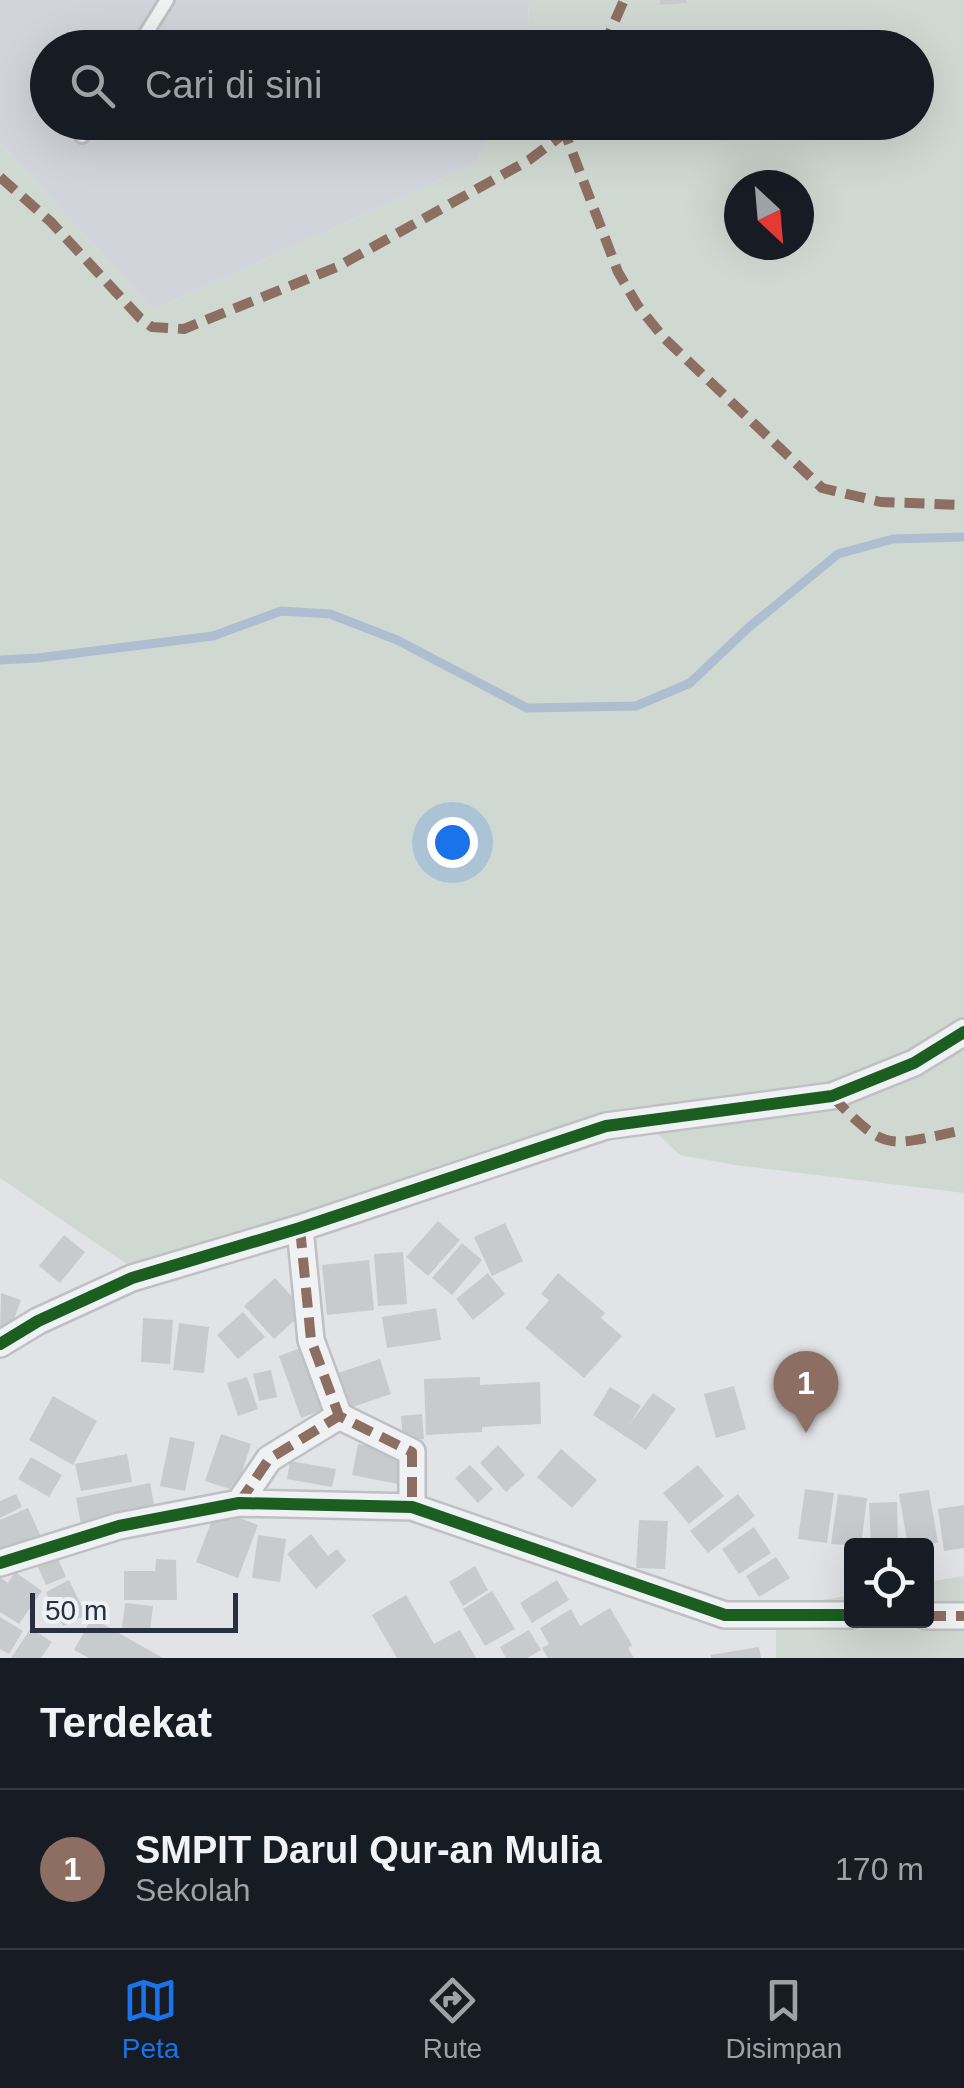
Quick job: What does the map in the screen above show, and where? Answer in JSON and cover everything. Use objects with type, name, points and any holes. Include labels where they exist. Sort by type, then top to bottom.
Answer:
[{"type":"street","points":[[0,1344],[38,1321],[132,1278],[300,1228],[606,1126],[832,1096],[914,1063],[964,1032]]},
{"type":"street","points":[[300,1228],[311,1340],[339,1416],[412,1452],[412,1508]]},
{"type":"street","points":[[239,1503],[269,1459],[339,1416]]},
{"type":"street","points":[[0,1563],[119,1526],[239,1503],[412,1508],[725,1615],[844,1616]]},
{"type":"street","points":[[934,1616],[964,1616]]},
{"type":"lane","points":[[148,30],[167,0]]},
{"type":"shaded area","points":[[0,0],[529,0],[528,30],[30,30],[30,140],[487,140],[475,164],[153,310],[0,143]]},
{"type":"shaded area","points":[[529,0],[964,0],[964,1193],[680,1155],[646,1123],[149,1279],[0,1178],[0,143],[153,310],[475,164],[487,140],[934,140],[934,30],[528,30]]},
{"type":"shaded area","points":[[964,1576],[964,1658],[776,1658],[776,1608],[844,1596],[844,1628],[934,1628],[934,1581]]},
{"type":"building","points":[[660,0],[686,0],[686,3],[660,5]]},
{"type":"building","points":[[438,1221],[460,1240],[428,1276],[406,1257]]},
{"type":"building","points":[[505,1223],[523,1261],[492,1276],[474,1237]]},
{"type":"building","points":[[64,1235],[85,1252],[60,1283],[39,1266]]},
{"type":"building","points":[[462,1243],[482,1260],[452,1295],[432,1278]]},
{"type":"building","points":[[403,1252],[407,1304],[378,1306],[374,1254]]},
{"type":"building","points":[[369,1260],[374,1310],[327,1315],[322,1265]]},
{"type":"building","points":[[488,1273],[505,1294],[473,1320],[456,1299]]},
{"type":"building","points":[[558,1273],[605,1313],[601,1318],[622,1336],[584,1378],[525,1328],[549,1300],[541,1294]]},
{"type":"building","points":[[275,1278],[305,1311],[274,1339],[244,1306]]},
{"type":"building","points":[[1,1293],[21,1300],[9,1333],[0,1330]]},
{"type":"building","points":[[436,1308],[441,1340],[387,1348],[382,1317]]},
{"type":"building","points":[[243,1312],[265,1337],[238,1359],[217,1335]]},
{"type":"building","points":[[143,1318],[173,1320],[170,1364],[141,1362]]},
{"type":"building","points":[[179,1323],[209,1327],[204,1373],[173,1370]]},
{"type":"building","points":[[306,1346],[328,1408],[301,1418],[279,1356]]},
{"type":"building","points":[[380,1359],[391,1394],[344,1410],[332,1375]]},
{"type":"building","points":[[271,1370],[277,1397],[259,1401],[253,1374]]},
{"type":"building","points":[[247,1377],[258,1409],[238,1416],[227,1383]]},
{"type":"building","points":[[480,1377],[480,1385],[540,1382],[541,1424],[426,1435],[424,1379]]},
{"type":"building","points":[[734,1386],[746,1429],[716,1438],[704,1394]]},
{"type":"building","points":[[610,1387],[641,1406],[629,1425],[653,1393],[676,1409],[646,1450],[593,1415]]},
{"type":"building","points":[[53,1396],[97,1421],[73,1465],[29,1440]]},
{"type":"building","points":[[422,1414],[424,1439],[403,1441],[401,1416]]},
{"type":"building","points":[[221,1434],[251,1444],[236,1491],[205,1481]]},
{"type":"building","points":[[170,1437],[195,1442],[185,1491],[160,1486]]},
{"type":"building","points":[[358,1444],[404,1454],[398,1484],[352,1475]]},
{"type":"building","points":[[498,1445],[525,1475],[506,1492],[480,1463]]},
{"type":"building","points":[[561,1449],[597,1480],[572,1508],[537,1477]]},
{"type":"building","points":[[127,1454],[132,1482],[81,1491],[75,1464]]},
{"type":"building","points":[[31,1457],[62,1475],[49,1497],[18,1479]]},
{"type":"building","points":[[290,1461],[336,1469],[332,1487],[287,1479]]},
{"type":"building","points":[[470,1465],[493,1489],[478,1503],[455,1478]]},
{"type":"building","points":[[698,1465],[724,1496],[689,1524],[663,1493]]},
{"type":"building","points":[[150,1483],[156,1515],[82,1530],[76,1498]]},
{"type":"building","points":[[805,1489],[834,1493],[827,1543],[798,1539]]},
{"type":"building","points":[[929,1490],[938,1543],[934,1543],[934,1538],[907,1538],[899,1494]]},
{"type":"building","points":[[16,1494],[22,1507],[0,1518],[0,1501]]},
{"type":"building","points":[[738,1494],[755,1516],[708,1553],[690,1531]]},
{"type":"building","points":[[838,1494],[867,1498],[862,1538],[844,1538],[844,1545],[831,1544]]},
{"type":"building","points":[[897,1502],[898,1538],[871,1538],[869,1503]]},
{"type":"building","points":[[964,1505],[964,1548],[944,1551],[938,1509]]},
{"type":"building","points":[[28,1508],[41,1537],[0,1555],[0,1520]]},
{"type":"building","points":[[216,1509],[258,1525],[238,1578],[196,1562]]},
{"type":"building","points":[[639,1520],[668,1521],[665,1569],[636,1568]]},
{"type":"building","points":[[754,1527],[771,1553],[739,1574],[722,1549]]},
{"type":"building","points":[[311,1534],[328,1556],[337,1549],[346,1561],[316,1589],[287,1554]]},
{"type":"building","points":[[258,1535],[286,1539],[280,1582],[252,1578]]},
{"type":"building","points":[[55,1552],[66,1577],[46,1585],[35,1560]]},
{"type":"building","points":[[776,1557],[790,1578],[759,1597],[746,1576]]},
{"type":"building","points":[[156,1559],[176,1560],[177,1600],[124,1600],[124,1571],[155,1571]]},
{"type":"building","points":[[475,1566],[488,1590],[463,1606],[449,1582]]},
{"type":"building","points":[[15,1572],[42,1591],[19,1624],[0,1612],[0,1577],[8,1583]]},
{"type":"building","points":[[69,1580],[86,1615],[63,1626],[46,1592]]},
{"type":"building","points":[[557,1580],[569,1600],[532,1623],[520,1603]]},
{"type":"building","points":[[492,1591],[515,1629],[485,1646],[463,1609]]},
{"type":"building","points":[[406,1595],[434,1644],[460,1630],[476,1658],[397,1658],[372,1615]]},
{"type":"building","points":[[125,1603],[153,1606],[150,1630],[122,1628]]},
{"type":"building","points":[[610,1608],[632,1645],[628,1648],[634,1658],[548,1658],[542,1648],[549,1644],[540,1628],[571,1609],[580,1626]]},
{"type":"building","points":[[0,1617],[23,1631],[9,1654],[0,1649]]},
{"type":"building","points":[[92,1618],[163,1658],[89,1658],[74,1650]]},
{"type":"building","points":[[31,1628],[52,1642],[41,1658],[11,1658]]},
{"type":"building","points":[[529,1630],[541,1650],[527,1658],[506,1658],[500,1647]]},
{"type":"building","points":[[759,1647],[761,1658],[711,1658],[711,1655]]},
{"type":"waterway","points":[[0,660],[213,636],[281,611],[330,614],[397,640],[527,708],[636,706],[690,683],[748,628],[838,554],[893,539],[964,537]]},
{"type":"marked path","points":[[611,30],[624,0]]},
{"type":"marked path","points":[[0,177],[51,222],[140,318],[152,327],[184,329],[337,267],[529,160],[556,140]]},
{"type":"marked path","points":[[568,140],[618,272],[638,306],[664,338],[822,488],[881,502],[964,505]]},
{"type":"marked path","points":[[832,1096],[866,1128],[890,1141],[964,1130]]},
{"type":"marked path","points":[[300,1228],[311,1340],[339,1416],[412,1452],[412,1507]]},
{"type":"marked path","points":[[239,1503],[269,1459],[339,1416]]},
{"type":"marked path","points":[[934,1616],[964,1616]]},
{"type":"cycle path","points":[[0,1344],[38,1321],[132,1278],[300,1228],[606,1126],[832,1096],[914,1063],[964,1032]]},
{"type":"cycle path","points":[[0,1563],[119,1526],[239,1503],[412,1507],[725,1615],[844,1615]]},
{"type":"place","name":"SMPIT Darul Qur-an Mulia","points":[[806,1433]]}]
